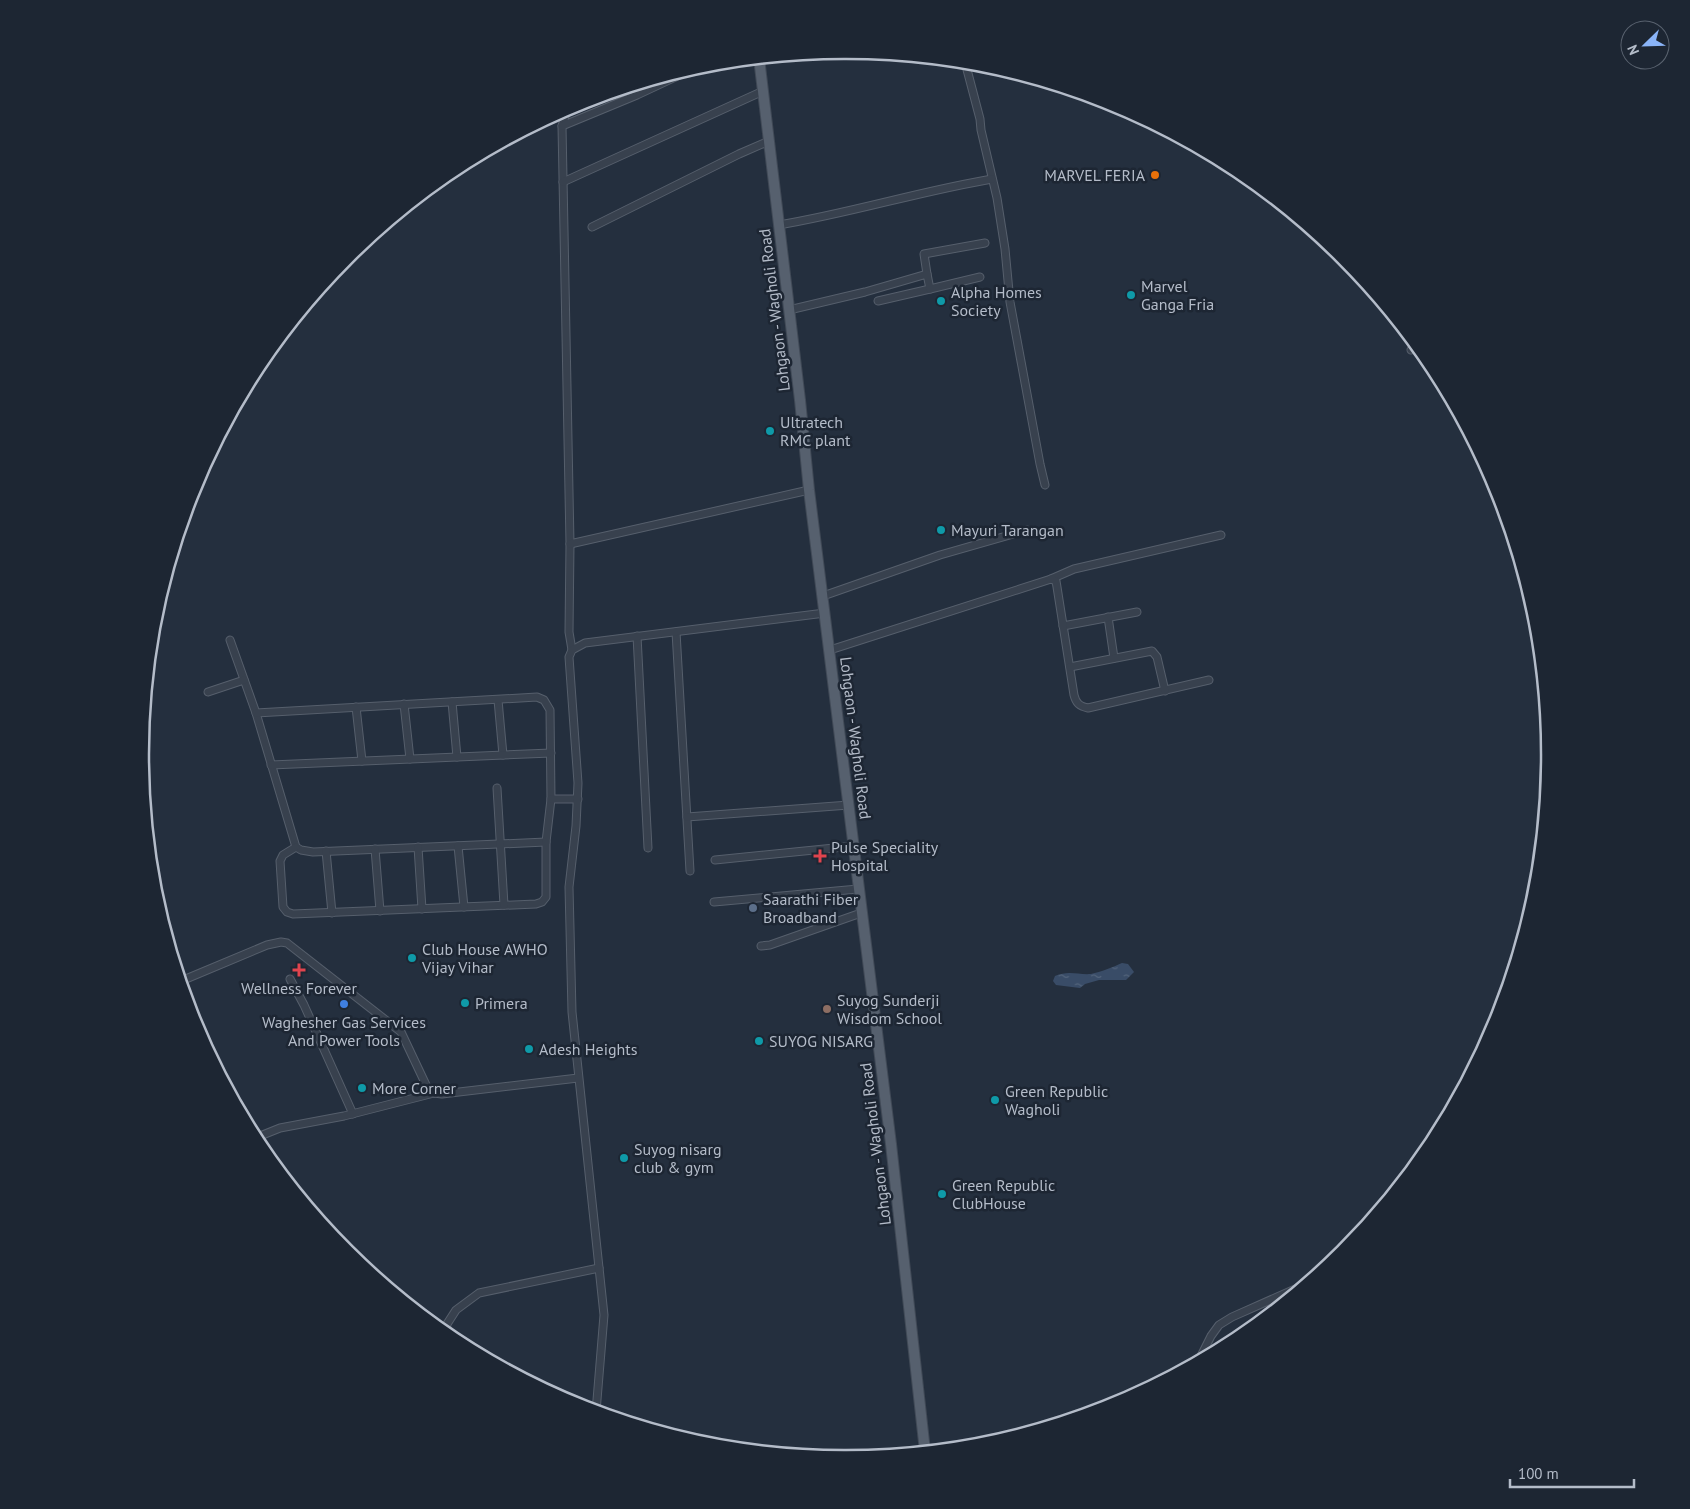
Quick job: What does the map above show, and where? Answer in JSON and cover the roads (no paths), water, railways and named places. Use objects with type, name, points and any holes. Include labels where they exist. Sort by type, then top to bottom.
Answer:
[{"type":"main road","name":"Lohgaon - Wagholi Road","points":[[760,64],[809,490],[891,1144],[924,1445]]},
{"type":"street","points":[[967,70],[997,198],[1005,249],[1010,302],[1045,485]]},
{"type":"street","points":[[562,126],[666,82]]},
{"type":"street","points":[[563,182],[763,91]]},
{"type":"street","points":[[564,119],[562,126],[570,544],[569,632],[572,650],[569,657],[577,754],[578,799],[569,887],[569,931],[572,1012],[578,1078],[585,1122],[604,1315],[597,1404]]},
{"type":"street","points":[[592,227],[769,140]]},
{"type":"street","points":[[779,225],[942,188],[992,179]]},
{"type":"street","points":[[930,289],[924,254],[985,243]]},
{"type":"street","points":[[789,310],[865,292],[926,274]]},
{"type":"street","points":[[878,301],[980,277]]},
{"type":"street","points":[[570,544],[809,490]]},
{"type":"street","points":[[823,596],[940,555],[1027,530]]},
{"type":"street","points":[[830,650],[1051,579],[1074,569],[1221,535]]},
{"type":"street","points":[[1051,579],[1056,582],[1058,587],[1074,695],[1076,702],[1081,707],[1088,708],[1209,680]]},
{"type":"street","points":[[1063,626],[1136,612]]},
{"type":"street","points":[[572,650],[585,643],[825,614]]},
{"type":"street","points":[[1108,617],[1114,658]]},
{"type":"street","points":[[676,632],[690,871]]},
{"type":"street","points":[[637,636],[648,848]]},
{"type":"street","points":[[230,640],[256,713],[296,847],[301,850],[326,851],[546,842]]},
{"type":"street","points":[[1070,667],[1148,652],[1155,653],[1164,691]]},
{"type":"street","points":[[208,692],[244,680]]},
{"type":"street","points":[[256,713],[537,698],[544,700],[550,710],[551,799],[546,842],[546,898],[542,902],[536,904],[293,914],[287,912],[284,907],[280,861],[283,855],[296,847]]},
{"type":"street","points":[[498,700],[503,755]]},
{"type":"street","points":[[452,702],[457,757]]},
{"type":"street","points":[[404,704],[410,759]]},
{"type":"street","points":[[356,707],[362,761]]},
{"type":"street","points":[[271,765],[550,753]]},
{"type":"street","points":[[497,788],[504,905]]},
{"type":"street","points":[[551,799],[578,799]]},
{"type":"street","points":[[687,817],[849,805]]},
{"type":"street","points":[[458,846],[464,907]]},
{"type":"street","points":[[715,860],[854,846]]},
{"type":"street","points":[[418,847],[422,909]]},
{"type":"street","points":[[375,849],[380,911]]},
{"type":"street","points":[[326,851],[332,913]]},
{"type":"street","points":[[714,902],[858,889]]},
{"type":"street","points":[[761,946],[770,945],[861,913]]},
{"type":"street","points":[[186,979],[267,946],[281,942],[287,943],[401,1032],[427,1087],[434,1093]]},
{"type":"street","points":[[290,979],[304,1005],[353,1114]]},
{"type":"street","points":[[263,1135],[280,1128],[353,1114],[434,1093],[452,1093],[578,1078]]},
{"type":"street","points":[[447,1325],[456,1310],[479,1293],[599,1268]]},
{"type":"street","points":[[1205,1350],[1219,1325],[1232,1317],[1284,1294]]},
{"type":"water","points":[[1122,963],[1128,964],[1134,972],[1126,980],[1099,980],[1085,984],[1080,988],[1056,985],[1053,981],[1055,976],[1060,974],[1091,974]]},
{"type":"place","name":"MARVEL FERIA","points":[[1155,175]]},
{"type":"place","name":"Marvel Ganga Fria","points":[[1131,295]]},
{"type":"place","name":"Alpha Homes Society","points":[[941,301]]},
{"type":"place","name":"Ultratech RMC plant","points":[[770,431]]},
{"type":"place","name":"Mayuri Tarangan","points":[[941,530]]},
{"type":"place","name":"Pulse Speciality Hospital","points":[[820,856]]},
{"type":"place","name":"Saarathi Fiber Broadband","points":[[753,908]]},
{"type":"place","name":"Club House AWHO Vijay Vihar","points":[[412,958]]},
{"type":"place","name":"Wellness Forever","points":[[299,970]]},
{"type":"place","name":"Primera","points":[[465,1003]]},
{"type":"place","name":"Waghesher Gas Services And Power Tools","points":[[344,1004]]},
{"type":"place","name":"Suyog Sunderji Wisdom School","points":[[827,1009]]},
{"type":"place","name":"SUYOG NISARG","points":[[759,1041]]},
{"type":"place","name":"Adesh Heights","points":[[529,1049]]},
{"type":"place","name":"More Corner","points":[[362,1088]]},
{"type":"place","name":"Green Republic Wagholi","points":[[995,1100]]},
{"type":"place","name":"Suyog nisarg club & gym","points":[[624,1158]]},
{"type":"place","name":"Green Republic ClubHouse","points":[[942,1194]]}]
